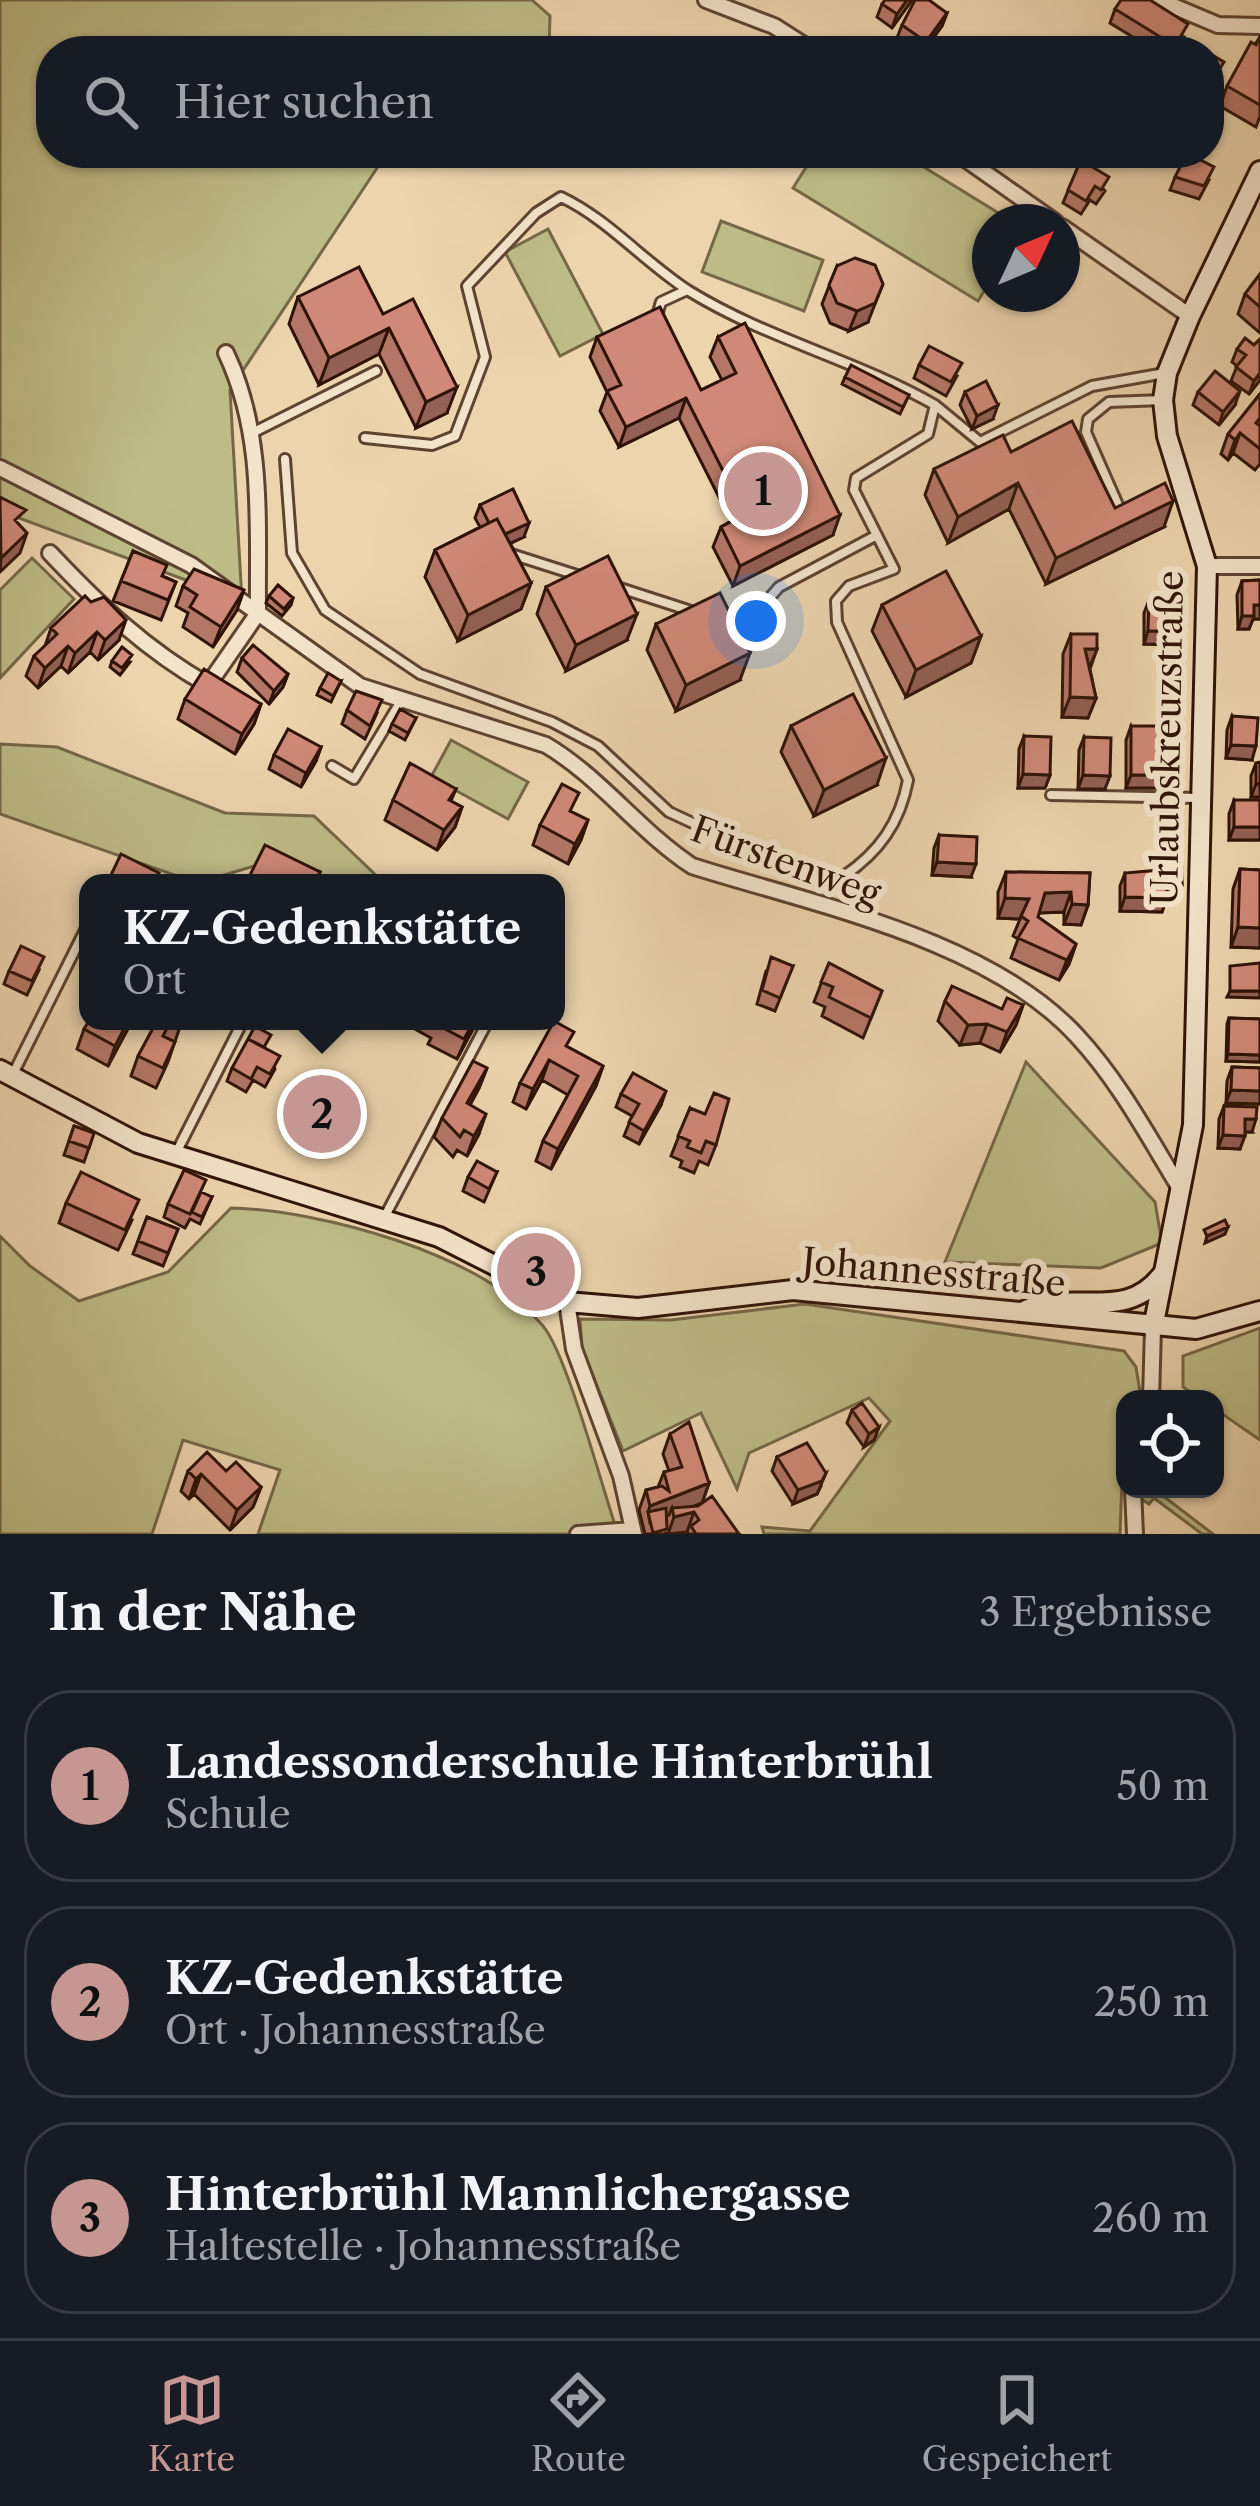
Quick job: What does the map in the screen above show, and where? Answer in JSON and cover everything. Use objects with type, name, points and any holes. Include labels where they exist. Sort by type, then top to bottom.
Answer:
[{"type":"street","points":[[706,0],[790,36]]},
{"type":"street","points":[[1159,0],[1218,25],[1260,26]]},
{"type":"street","points":[[978,168],[1029,204]]},
{"type":"street","name":"Urlaubskreuzstraße","points":[[1154,1328],[1193,1125],[1207,566],[1167,436],[1163,400],[1167,373],[1190,316],[1260,171]]},
{"type":"street","points":[[1080,240],[1190,316]]},
{"type":"street","points":[[50,553],[149,648],[208,685],[257,614],[252,433],[247,397],[226,353]]},
{"type":"street","name":"Fürstenweg","points":[[0,468],[191,565],[360,686],[559,752],[652,840],[692,866],[960,955],[1018,987],[1077,1035],[1181,1190]]},
{"type":"street","points":[[1207,566],[1260,566]]},
{"type":"street","name":"Johannesstraße","points":[[6,1074],[81,1117],[175,1156],[439,1237],[567,1302],[638,1308],[793,1290],[1196,1329],[1260,1311]]},
{"type":"street","points":[[1024,1310],[1050,1299],[1109,1305],[1130,1301],[1162,1277],[1171,1257]]},
{"type":"street","points":[[567,1302],[574,1348],[621,1476],[633,1532],[578,1534]]},
{"type":"street","points":[[1151,1390],[1154,1328]]},
{"type":"street","points":[[1133,1498],[1135,1534]]},
{"type":"lane","points":[[365,438],[432,445],[455,436],[485,357],[467,286],[536,213],[561,197],[688,290],[748,322],[883,375],[935,406],[980,442],[1092,386],[1167,373]]},
{"type":"lane","points":[[667,334],[657,315],[661,302],[688,290]]},
{"type":"lane","points":[[252,433],[376,371]]},
{"type":"lane","points":[[1123,515],[1086,432],[1088,419],[1108,402],[1163,400]]},
{"type":"lane","points":[[285,459],[292,553],[326,610],[420,674],[552,722],[598,746],[669,812],[796,871],[844,877],[875,855],[903,806],[908,780],[836,622],[836,601],[849,586],[894,569],[854,490],[856,478],[928,434],[935,406]]},
{"type":"lane","points":[[727,622],[765,603],[779,587],[877,535]]},
{"type":"lane","points":[[503,551],[593,580]]},
{"type":"lane","points":[[615,587],[705,615]]},
{"type":"lane","points":[[332,766],[354,779],[401,700]]},
{"type":"lane","points":[[1052,795],[1201,798]]},
{"type":"lane","points":[[6,1074],[79,940]]},
{"type":"lane","points":[[175,1156],[238,1030]]},
{"type":"lane","points":[[383,1219],[483,1030]]},
{"type":"shaded area","points":[[0,0],[532,0],[550,16],[549,36],[36,36],[36,168],[377,168],[230,390],[242,601],[0,511]]},
{"type":"shaded area","points":[[806,168],[925,168],[984,204],[972,204],[972,297],[793,188]]},
{"type":"shaded area","points":[[721,221],[823,260],[804,311],[702,272]]},
{"type":"shaded area","points":[[548,229],[603,334],[560,356],[505,252]]},
{"type":"shaded area","points":[[32,558],[74,599],[0,678],[0,590]]},
{"type":"shaded area","points":[[451,740],[528,782],[508,819],[431,777]]},
{"type":"shaded area","points":[[0,744],[57,747],[225,813],[314,816],[375,874],[276,874],[258,865],[228,874],[171,874],[0,814]]},
{"type":"shaded area","points":[[1026,1062],[1155,1202],[1162,1243],[1101,1268],[945,1262]]},
{"type":"shaded area","points":[[231,1208],[309,1217],[398,1241],[481,1277],[516,1300],[543,1326],[563,1364],[618,1534],[258,1534],[280,1470],[183,1440],[152,1534],[0,1534],[0,1236],[30,1266],[79,1301],[168,1272]]},
{"type":"shaded area","points":[[805,1304],[1124,1351],[1136,1367],[1140,1390],[1116,1390],[1120,1534],[764,1534],[762,1527],[810,1531],[890,1421],[869,1398],[749,1453],[737,1489],[701,1413],[623,1451],[582,1348],[580,1319],[671,1320]]},
{"type":"shaded area","points":[[1260,1328],[1260,1440],[1224,1415],[1224,1390],[1183,1387],[1183,1356]]},
{"type":"shaded area","points":[[1154,1498],[1166,1498],[1213,1534],[1202,1534]]},
{"type":"building","points":[[907,0],[897,14],[882,4]]},
{"type":"building","points":[[915,0],[929,0],[947,13],[930,36],[918,36],[902,25]]},
{"type":"building","points":[[1121,0],[1150,0],[1188,24],[1181,36],[1159,36],[1115,9]]},
{"type":"building","points":[[1260,37],[1260,105],[1227,86],[1251,42],[1256,45]]},
{"type":"building","points":[[1078,168],[1094,168],[1109,177],[1101,190],[1095,186],[1086,201],[1068,190]]},
{"type":"building","points":[[1180,168],[1213,168],[1204,186],[1175,177]]},
{"type":"building","points":[[855,258],[875,265],[883,284],[875,303],[857,311],[837,303],[829,285],[837,266]]},
{"type":"building","points":[[359,267],[383,314],[413,299],[457,387],[426,402],[389,328],[329,358],[298,297]]},
{"type":"building","points":[[1260,274],[1260,307],[1245,294]]},
{"type":"building","points":[[660,307],[701,390],[736,373],[718,337],[745,323],[840,515],[740,566],[721,527],[745,514],[686,398],[626,427],[607,391],[621,385],[597,337]]},
{"type":"building","points":[[1245,338],[1254,345],[1260,339],[1260,373],[1254,381],[1236,367],[1246,355],[1237,349]]},
{"type":"building","points":[[929,346],[962,363],[951,382],[919,365]]},
{"type":"building","points":[[851,365],[909,395],[903,407],[845,377]]},
{"type":"building","points":[[1215,371],[1240,391],[1223,412],[1198,392]]},
{"type":"building","points":[[986,381],[998,405],[977,416],[965,392]]},
{"type":"building","points":[[1260,394],[1256,423],[1260,449],[1240,433],[1235,440],[1228,434]]},
{"type":"building","points":[[1072,421],[1115,508],[1165,483],[1173,501],[1056,558],[1018,483],[958,517],[934,469],[1003,435],[1011,452]]},
{"type":"building","points":[[513,489],[529,523],[505,534],[497,519],[489,523],[480,505]]},
{"type":"building","points":[[0,497],[26,510],[15,520],[27,533],[1,558]]},
{"type":"building","points":[[497,519],[531,583],[468,615],[435,550]]},
{"type":"building","points":[[133,551],[167,565],[162,576],[176,582],[168,600],[121,581]]},
{"type":"building","points":[[608,556],[637,614],[576,645],[546,587]]},
{"type":"building","points":[[194,569],[244,590],[221,627],[190,607],[197,595],[183,586]]},
{"type":"building","points":[[946,571],[981,636],[916,670],[882,605]]},
{"type":"building","points":[[1260,580],[1260,605],[1254,605],[1254,616],[1242,616],[1242,581]]},
{"type":"building","points":[[278,585],[293,598],[284,609],[269,596]]},
{"type":"building","points":[[720,593],[750,653],[686,685],[656,624]]},
{"type":"building","points":[[85,596],[91,602],[104,597],[126,620],[105,640],[97,632],[75,653],[68,646],[45,668],[34,656],[57,634],[51,628]]},
{"type":"building","points":[[1149,600],[1184,601],[1183,631],[1148,631]]},
{"type":"building","points":[[1071,634],[1097,634],[1097,649],[1085,649],[1096,698],[1070,697]]},
{"type":"building","points":[[253,645],[288,674],[274,691],[242,658]]},
{"type":"building","points":[[122,647],[132,655],[122,668],[112,661]]},
{"type":"building","points":[[204,669],[261,704],[242,734],[185,699]]},
{"type":"building","points":[[328,673],[341,681],[333,696],[320,688]]},
{"type":"building","points":[[356,691],[382,700],[370,726],[347,710]]},
{"type":"building","points":[[853,694],[886,758],[824,790],[791,726]]},
{"type":"building","points":[[400,709],[416,718],[408,733],[392,724]]},
{"type":"building","points":[[1232,716],[1258,718],[1256,746],[1231,745]]},
{"type":"building","points":[[1131,726],[1162,726],[1162,775],[1131,775]]},
{"type":"building","points":[[288,729],[321,747],[306,773],[274,755]]},
{"type":"building","points":[[1024,736],[1051,737],[1050,775],[1023,774]]},
{"type":"building","points":[[1084,737],[1111,738],[1110,776],[1083,775]]},
{"type":"building","points":[[410,763],[456,789],[449,800],[462,807],[444,830],[393,800]]},
{"type":"building","points":[[562,784],[579,793],[570,811],[588,820],[575,844],[540,825]]},
{"type":"building","points":[[1234,800],[1260,800],[1260,827],[1234,827]]},
{"type":"building","points":[[939,835],[977,837],[976,864],[937,862]]},
{"type":"building","points":[[265,845],[320,872],[319,874],[250,874]]},
{"type":"building","points":[[121,854],[159,873],[158,874],[111,874]]},
{"type":"building","points":[[1182,868],[1182,885],[1167,884],[1167,898],[1125,897],[1125,873]]},
{"type":"building","points":[[1240,869],[1260,870],[1260,928],[1238,927]]},
{"type":"building","points":[[1006,872],[1090,873],[1088,905],[1072,904],[1071,892],[1045,893],[1038,917],[1076,944],[1067,960],[1018,938],[1028,921],[1021,916],[1029,899],[1005,898]]},
{"type":"building","points":[[21,946],[44,957],[32,981],[9,971]]},
{"type":"building","points":[[771,957],[793,966],[780,998],[762,990]]},
{"type":"building","points":[[829,963],[882,991],[871,1018],[829,997],[833,987],[821,982]]},
{"type":"building","points":[[1260,963],[1260,991],[1230,991],[1230,966]]},
{"type":"building","points":[[952,986],[1002,1009],[1007,998],[1023,1005],[1007,1032],[987,1024],[968,1025],[945,1001]]},
{"type":"building","points":[[1229,1018],[1260,1019],[1260,1055],[1228,1054]]},
{"type":"building","points":[[565,1027],[574,1032],[566,1046],[603,1066],[558,1149],[543,1141],[578,1076],[549,1060],[533,1089],[520,1083],[549,1030]]},
{"type":"building","points":[[86,1030],[123,1030],[115,1046]]},
{"type":"building","points":[[152,1030],[166,1030],[163,1036],[175,1042],[163,1068],[138,1056]]},
{"type":"building","points":[[253,1030],[271,1035],[264,1047],[248,1039]]},
{"type":"building","points":[[447,1030],[469,1030],[464,1039]]},
{"type":"building","points":[[248,1039],[280,1056],[270,1074],[257,1067],[251,1079],[232,1068]]},
{"type":"building","points":[[473,1061],[487,1068],[467,1103],[486,1114],[474,1136],[464,1130],[460,1137],[442,1118]]},
{"type":"building","points":[[1232,1067],[1260,1068],[1260,1091],[1231,1090]]},
{"type":"building","points":[[633,1073],[666,1091],[644,1131],[629,1122],[639,1104],[621,1094]]},
{"type":"building","points":[[714,1093],[729,1099],[716,1145],[706,1141],[701,1153],[678,1136],[690,1108],[705,1114]]},
{"type":"building","points":[[1224,1106],[1257,1107],[1256,1119],[1245,1119],[1245,1136],[1223,1135]]},
{"type":"building","points":[[74,1126],[94,1133],[89,1148],[69,1141]]},
{"type":"building","points":[[477,1161],[497,1172],[489,1189],[468,1177]]},
{"type":"building","points":[[184,1170],[206,1180],[190,1214],[168,1204]]},
{"type":"building","points":[[81,1172],[139,1200],[125,1230],[66,1203]]},
{"type":"building","points":[[201,1192],[212,1197],[202,1217],[192,1212]]},
{"type":"building","points":[[147,1217],[178,1229],[168,1253],[138,1241]]},
{"type":"building","points":[[1225,1220],[1228,1227],[1207,1236],[1204,1230]]},
{"type":"building","points":[[862,1403],[879,1427],[869,1434],[852,1410]]},
{"type":"building","points":[[689,1422],[709,1483],[650,1506],[646,1490],[662,1486],[669,1491],[664,1472],[682,1467],[670,1434]]},
{"type":"building","points":[[807,1443],[826,1473],[822,1481],[798,1490],[777,1457]]},
{"type":"building","points":[[207,1452],[226,1471],[236,1462],[261,1487],[237,1510],[201,1474],[196,1479],[188,1471]]},
{"type":"building","points":[[712,1496],[739,1534],[696,1534],[691,1526],[699,1520],[694,1512],[674,1517],[672,1508],[698,1506]]},
{"type":"building","points":[[666,1508],[667,1529],[653,1533],[648,1512]]},
{"type":"place","name":"Landessonderschule Hinterbrühl","points":[[763,491]]},
{"type":"place","name":"KZ-Gedenkstätte","points":[[322,1114]]},
{"type":"place","name":"Hinterbrühl Mannlichergasse","points":[[536,1272]]}]
